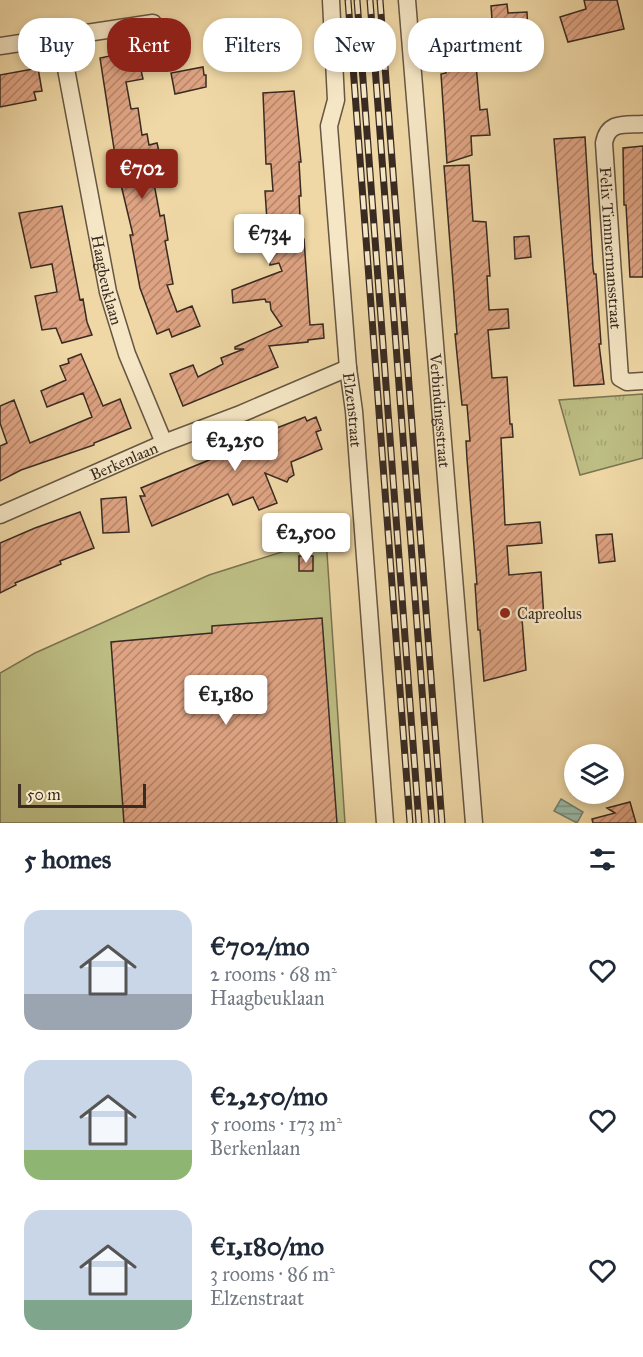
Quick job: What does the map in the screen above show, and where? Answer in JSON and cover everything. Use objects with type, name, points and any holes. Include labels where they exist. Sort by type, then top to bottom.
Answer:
[{"type":"street","name":"Elzenstraat","points":[[331,0],[336,100],[329,126],[348,368],[354,411],[385,823]]},
{"type":"street","name":"Verbindingsstraat","points":[[407,0],[474,823]]},
{"type":"street","points":[[0,46],[18,43]]},
{"type":"street","name":"Haagbeuklaan","points":[[67,72],[108,292],[127,354],[164,443]]},
{"type":"street","name":"Felix Timmermansstraat","points":[[643,124],[616,126],[605,135],[604,143],[620,378],[627,382],[643,381]]},
{"type":"street","name":"Berkenlaan","points":[[0,515],[164,443],[238,415],[348,368]]},
{"type":"green space","points":[[643,394],[643,458],[580,475],[559,400]]},
{"type":"green space","points":[[326,538],[345,823],[0,823],[0,673],[35,653],[209,575]]},
{"type":"shaded area","points":[[561,799],[564,804],[569,804],[583,812],[577,823],[554,811]]},
{"type":"building","points":[[584,0],[617,0],[624,29],[568,42],[560,17],[586,9]]},
{"type":"building","points":[[507,4],[508,13],[527,12],[527,18],[492,18],[491,6]]},
{"type":"building","points":[[107,56],[107,72],[141,72],[143,79],[126,82],[131,109],[138,108],[142,135],[147,134],[149,145],[157,143],[161,160],[150,162],[160,216],[164,215],[168,240],[165,241],[173,284],[167,285],[177,312],[192,306],[200,326],[172,337],[169,329],[157,334],[140,288],[130,235],[133,235],[117,168],[100,58]]},
{"type":"building","points":[[203,67],[206,87],[175,94],[171,73],[191,72],[191,69]]},
{"type":"building","points":[[18,72],[39,72],[42,91],[34,92],[36,100],[0,107],[0,75]]},
{"type":"building","points":[[477,72],[480,110],[487,109],[490,135],[471,136],[472,155],[447,163],[441,74]]},
{"type":"building","points":[[294,91],[301,162],[299,162],[301,196],[299,196],[301,239],[304,239],[310,325],[323,324],[324,338],[269,346],[278,367],[183,406],[170,374],[193,365],[198,377],[223,364],[221,358],[244,349],[235,349],[235,347],[282,326],[271,310],[270,302],[266,302],[265,299],[233,303],[232,290],[282,271],[279,263],[270,265],[265,191],[273,191],[271,164],[266,164],[263,93]]},
{"type":"building","points":[[585,137],[593,268],[596,274],[601,344],[599,344],[604,384],[574,386],[554,139]]},
{"type":"building","points":[[643,146],[643,277],[630,277],[626,205],[624,205],[623,148]]},
{"type":"building","points":[[469,165],[473,221],[486,222],[490,276],[487,276],[489,310],[508,309],[509,328],[488,330],[492,378],[507,377],[510,424],[512,424],[513,437],[501,438],[505,525],[540,522],[542,543],[507,546],[509,575],[541,572],[544,618],[522,619],[526,670],[484,681],[480,630],[478,630],[475,584],[477,584],[467,459],[466,441],[470,441],[467,405],[462,405],[455,334],[457,334],[444,166]]},
{"type":"building","points":[[62,206],[80,300],[83,299],[92,335],[62,343],[56,328],[42,330],[35,296],[57,292],[52,264],[31,268],[19,213]]},
{"type":"building","points":[[529,236],[531,257],[515,259],[514,237]]},
{"type":"building","points":[[81,354],[103,406],[120,399],[131,428],[94,443],[94,445],[21,470],[0,481],[0,446],[7,443],[0,423],[0,406],[14,400],[30,443],[92,417],[83,393],[47,407],[41,391],[66,380],[60,366],[69,363],[68,359]]},
{"type":"building","points":[[305,417],[307,421],[316,417],[321,430],[316,432],[322,449],[291,462],[294,475],[287,482],[265,473],[277,503],[259,510],[253,497],[233,505],[228,494],[152,526],[140,496],[145,496],[141,488],[214,458],[212,454]]},
{"type":"building","points":[[126,497],[129,532],[103,533],[101,499]]},
{"type":"building","points":[[80,512],[94,548],[60,561],[61,564],[15,583],[16,585],[0,593],[0,543]]},
{"type":"building","points":[[612,534],[615,561],[599,563],[596,535]]},
{"type":"building","points":[[299,556],[313,556],[313,571],[299,571]]},
{"type":"building","points":[[322,618],[337,823],[124,823],[111,642],[212,633],[212,626]]},
{"type":"building","points":[[630,802],[636,823],[593,823],[592,819],[615,813],[607,808]]},
{"type":"railway","points":[[348,0],[410,823]]},
{"type":"railway","points":[[357,0],[419,823]]},
{"type":"railway","points":[[370,0],[432,823]]},
{"type":"railway","points":[[380,0],[442,823]]},
{"type":"place","name":"Capreolus","points":[[505,613]]}]
